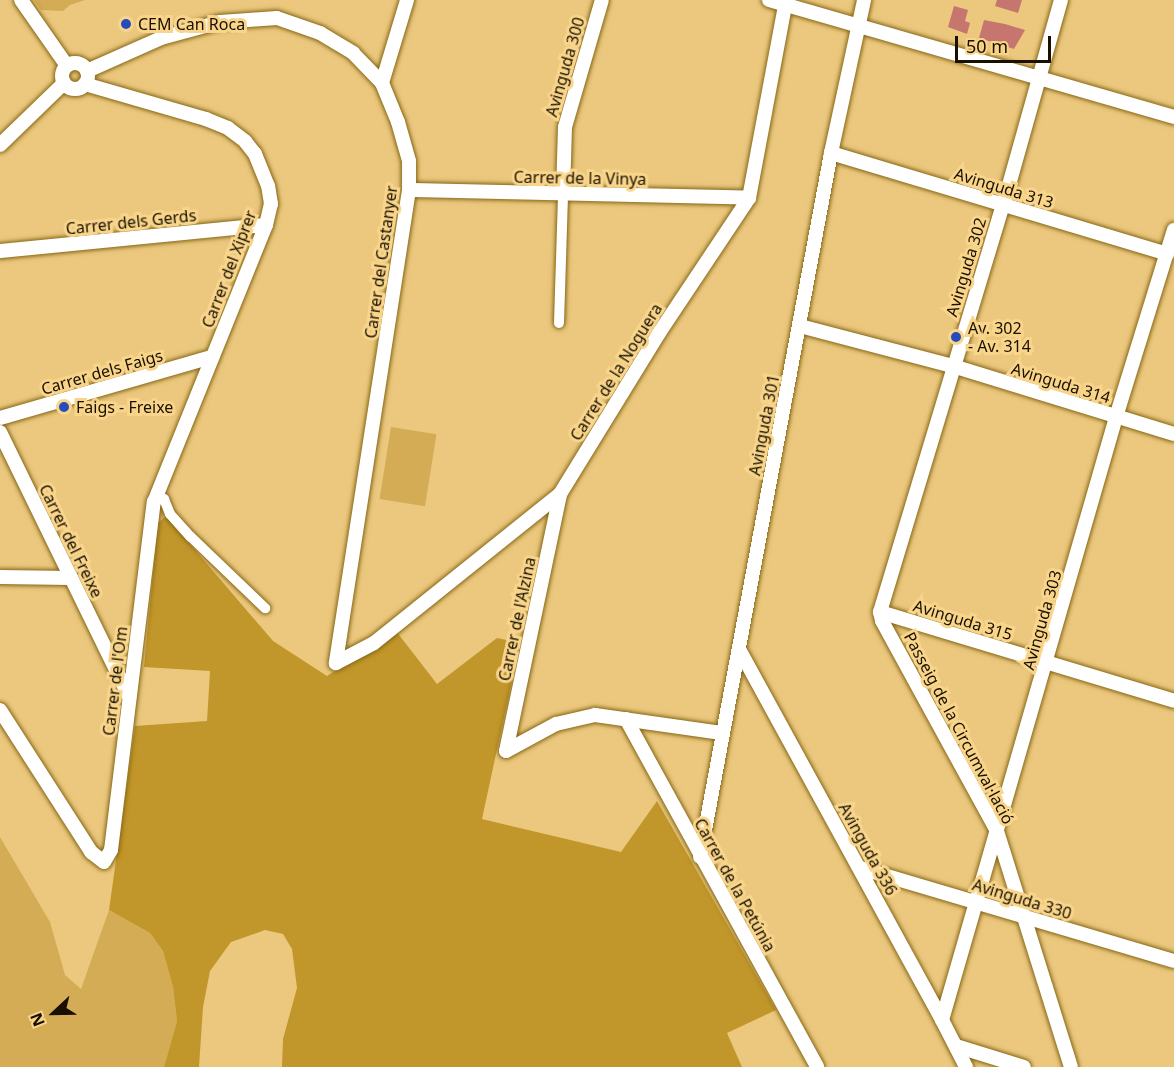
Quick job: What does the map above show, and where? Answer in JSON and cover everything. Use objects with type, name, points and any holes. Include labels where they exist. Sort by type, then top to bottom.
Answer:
[{"type":"street","points":[[21,0],[67,66]]},
{"type":"street","points":[[382,83],[407,0]]},
{"type":"street","name":"Avinguda 300","points":[[559,323],[565,127],[602,0]]},
{"type":"street","points":[[769,0],[1174,117]]},
{"type":"street","name":"Avinguda 301","points":[[700,857],[831,153],[864,0]]},
{"type":"street","name":"Avinguda 302","points":[[880,612],[1061,0]]},
{"type":"street","name":"Carrer de la Noguera","points":[[336,663],[374,643],[560,494],[659,333],[749,198],[785,5]]},
{"type":"street","name":"Carrer del Castanyer","points":[[86,77],[161,38],[220,22],[277,18],[320,33],[353,53],[382,83],[398,122],[409,161],[409,190],[336,663]]},
{"type":"street","points":[[78,63],[86,77],[74,89],[64,83],[62,74],[67,66],[78,63]]},
{"type":"street","name":"Carrer del Xiprer","points":[[86,77],[206,119],[236,135],[255,154],[268,186],[271,204],[266,225],[155,498]]},
{"type":"street","points":[[0,145],[64,83]]},
{"type":"street","name":"Avinguda 313","points":[[831,153],[1167,254]]},
{"type":"street","name":"Carrer de la Vinya","points":[[409,190],[749,198]]},
{"type":"street","name":"Carrer dels Gerds","points":[[0,251],[266,225]]},
{"type":"street","name":"Avinguda 303","points":[[942,1020],[1047,664],[1116,417],[1174,230]]},
{"type":"street","name":"Avinguda 314","points":[[800,326],[953,366],[1174,434]]},
{"type":"street","name":"Carrer dels Faigs","points":[[0,418],[212,357]]},
{"type":"street","name":"Carrer del Freixe","points":[[0,432],[130,697]]},
{"type":"street","name":"Carrer de l'Alzina","points":[[560,494],[506,751],[556,724],[595,715],[626,718]]},
{"type":"street","points":[[155,498],[164,499],[170,514],[191,537],[265,608]]},
{"type":"street","name":"Carrer de l'Om","points":[[0,710],[91,852],[104,862],[111,850],[155,498]]},
{"type":"street","points":[[0,577],[71,578]]},
{"type":"street","name":"Avinguda 315","points":[[880,612],[1174,701]]},
{"type":"street","name":"Passeig de la Circumval·lació","points":[[880,612],[882,621],[997,831],[1071,1067]]},
{"type":"street","name":"Avinguda 336","points":[[739,649],[860,868],[966,1067]]},
{"type":"street","points":[[626,718],[722,733]]},
{"type":"street","name":"Carrer de la Petúnia","points":[[626,718],[700,857],[817,1067]]},
{"type":"street","name":"Avinguda 330","points":[[860,868],[1174,961]]},
{"type":"street","points":[[956,1046],[1024,1067]]},
{"type":"shaded area","points":[[34,0],[85,0],[70,5],[63,11],[41,10]]},
{"type":"shaded area","points":[[391,427],[436,434],[425,506],[380,499]]},
{"type":"shaded area","points":[[166,516],[273,641],[327,676],[396,631],[437,684],[497,638],[520,643],[482,819],[621,852],[657,801],[776,1010],[727,1033],[742,1067],[282,1067],[283,1039],[297,988],[292,949],[283,934],[265,930],[231,942],[210,971],[203,1007],[199,1067],[164,1067],[177,1021],[173,987],[163,951],[150,933],[109,910],[135,726],[207,721],[210,671],[144,667],[158,523]]},
{"type":"shaded area","points":[[0,837],[50,922],[65,975],[81,989],[109,910],[150,933],[163,951],[173,987],[177,1021],[164,1067],[0,1067]]},
{"type":"building","points":[[997,0],[1022,0],[1018,13],[995,6]]},
{"type":"building","points":[[954,6],[968,10],[965,21],[970,23],[967,34],[948,27]]},
{"type":"building","points":[[984,20],[1025,30],[1014,49],[979,38]]},
{"type":"place","name":"CEM Can Roca","points":[[126,24]]},
{"type":"place","name":"Av. 302 - Av. 314","points":[[956,337]]},
{"type":"place","name":"Faigs - Freixe","points":[[64,407]]}]
